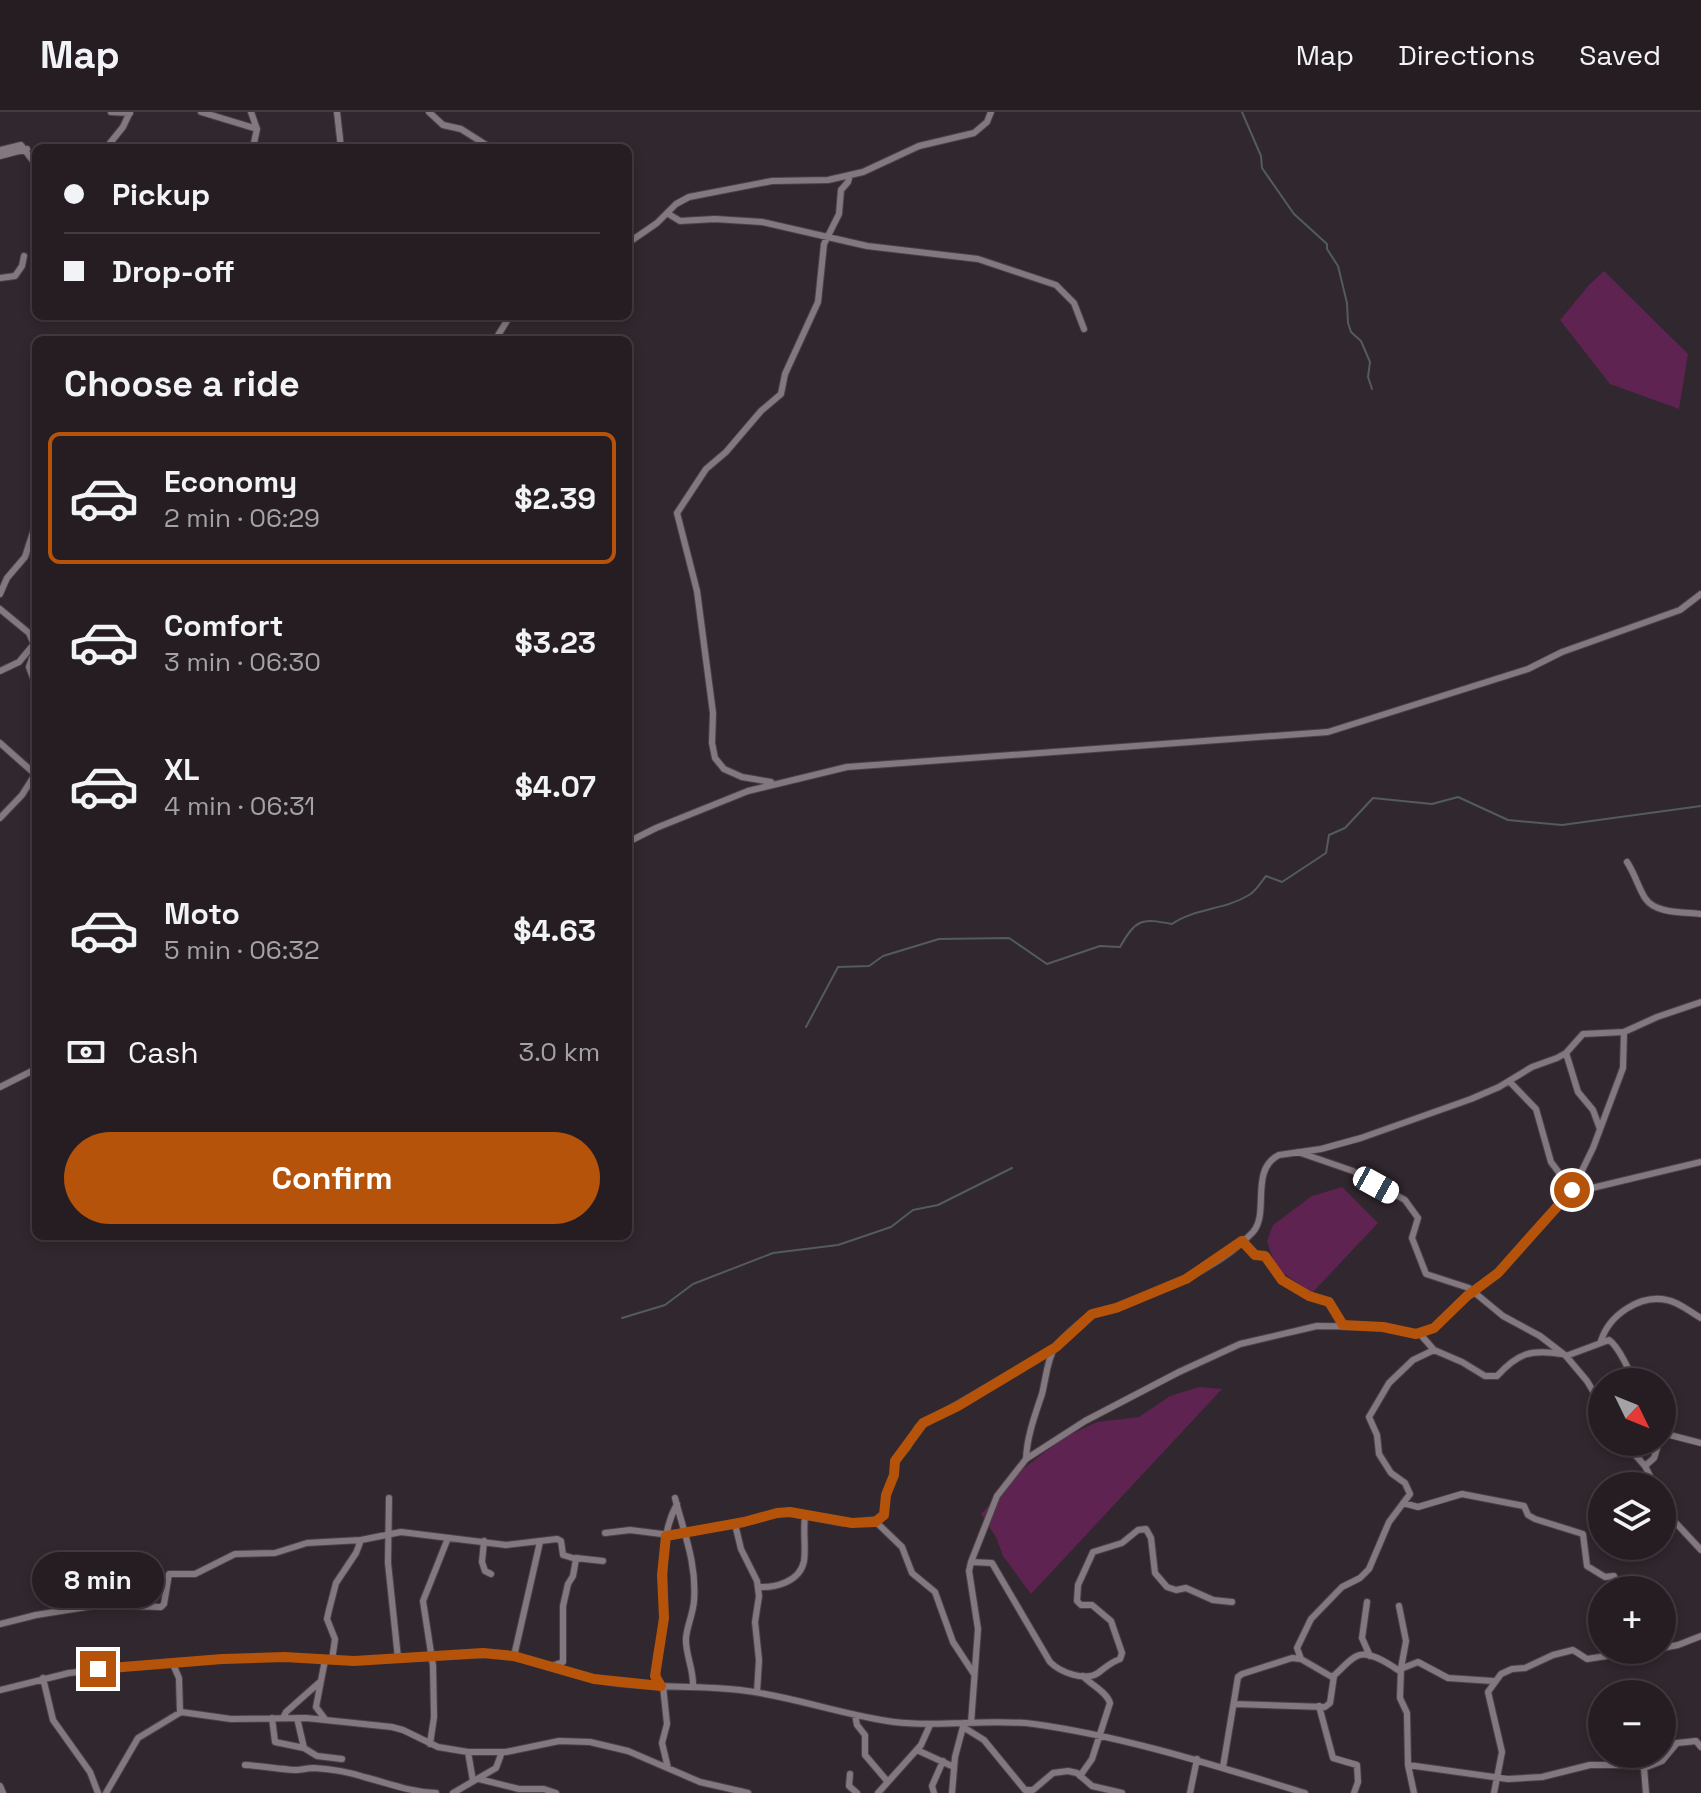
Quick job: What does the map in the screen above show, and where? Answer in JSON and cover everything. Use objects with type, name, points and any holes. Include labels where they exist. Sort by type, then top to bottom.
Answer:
[{"type":"street","points":[[111,112],[130,112]]},
{"type":"street","points":[[109,144],[130,112]]},
{"type":"street","points":[[201,112],[257,129]]},
{"type":"street","points":[[251,112],[257,129],[255,144]]},
{"type":"street","points":[[337,112],[341,144]]},
{"type":"street","points":[[429,112],[443,125],[461,129],[485,144]]},
{"type":"street","points":[[632,240],[682,200],[696,195],[772,181],[817,181],[850,175],[883,164],[919,146],[974,133],[988,120],[991,112]]},
{"type":"street","points":[[0,150],[21,145],[32,158]]},
{"type":"street","points":[[0,156],[27,149]]},
{"type":"street","points":[[778,782],[742,777],[724,769],[715,758],[713,713],[699,600],[677,513],[706,469],[781,394],[785,374],[811,322],[821,292],[823,247],[841,208],[841,190],[850,175]]},
{"type":"street","points":[[667,213],[680,221],[751,220],[872,247],[978,259],[1056,285],[1069,296],[1084,329]]},
{"type":"street","points":[[0,278],[15,276],[24,256]]},
{"type":"street","points":[[0,594],[7,578],[22,562],[32,534]]},
{"type":"street","points":[[632,840],[731,796],[778,782],[868,765],[1328,732],[1528,669],[1562,652],[1680,610],[1701,594]]},
{"type":"street","points":[[0,609],[29,633],[32,640]]},
{"type":"street","points":[[0,671],[19,662],[32,650]]},
{"type":"street","points":[[0,743],[32,771]]},
{"type":"street","points":[[0,818],[22,795],[32,779]]},
{"type":"street","points":[[1627,862],[1650,904],[1671,911],[1701,914]]},
{"type":"street","points":[[605,1533],[630,1530],[666,1536],[777,1513],[843,1523],[875,1522],[884,1515],[895,1461],[907,1448],[918,1427],[1056,1347],[1092,1314],[1116,1308],[1186,1279],[1242,1241],[1258,1224],[1260,1192],[1272,1158],[1361,1138],[1454,1105],[1566,1053],[1583,1034],[1624,1032],[1701,1002]]},
{"type":"street","points":[[952,1793],[954,1767],[966,1724],[974,1674],[978,1629],[969,1571],[997,1496],[1026,1459],[1085,1421],[1226,1350],[1257,1339],[1317,1326],[1383,1327],[1420,1334],[1434,1328],[1472,1291],[1498,1273],[1571,1192],[1600,1130],[1623,1068],[1624,1032]]},
{"type":"street","points":[[1566,1053],[1578,1092],[1593,1110],[1600,1130]]},
{"type":"street","points":[[0,1087],[32,1071]]},
{"type":"street","points":[[1509,1081],[1536,1109],[1551,1162],[1571,1192]]},
{"type":"street","points":[[1298,1152],[1353,1171],[1405,1200],[1418,1218],[1412,1235],[1424,1272],[1459,1283],[1492,1308],[1525,1326],[1565,1355],[1588,1383]]},
{"type":"street","points":[[1571,1192],[1701,1162]]},
{"type":"street","points":[[1242,1241],[1255,1255],[1265,1256],[1282,1280],[1309,1296],[1329,1302],[1343,1325]]},
{"type":"street","points":[[1601,1341],[1603,1334],[1628,1307],[1650,1299],[1671,1301],[1701,1318]]},
{"type":"street","points":[[1420,1334],[1434,1350],[1485,1376],[1497,1376],[1507,1363],[1535,1351],[1565,1355],[1609,1340],[1616,1345],[1627,1368]]},
{"type":"street","points":[[1026,1459],[1029,1432],[1056,1347]]},
{"type":"street","points":[[1301,1659],[1297,1648],[1307,1625],[1339,1589],[1368,1571],[1389,1522],[1409,1497],[1410,1491],[1401,1479],[1391,1473],[1379,1454],[1377,1435],[1369,1417],[1389,1383],[1413,1360],[1434,1350]]},
{"type":"street","points":[[1676,1439],[1701,1443]]},
{"type":"street","points":[[1636,1456],[1648,1472]]},
{"type":"street","points":[[1645,1466],[1655,1456]]},
{"type":"street","points":[[1403,1503],[1418,1507],[1462,1494],[1524,1506],[1528,1515],[1535,1519],[1583,1534],[1587,1566],[1603,1576]]},
{"type":"street","points":[[389,1498],[388,1573],[398,1658]]},
{"type":"street","points":[[668,1768],[662,1743],[667,1724],[662,1686],[655,1676],[664,1618],[662,1575],[666,1536],[676,1501],[687,1532],[694,1577],[694,1605],[686,1639],[693,1665],[693,1687]]},
{"type":"street","points":[[758,1587],[777,1587],[802,1567],[805,1557],[805,1516]]},
{"type":"street","points":[[875,1522],[902,1547],[912,1573],[935,1592],[953,1642],[974,1674]]},
{"type":"street","points":[[1676,1523],[1701,1550]]},
{"type":"street","points":[[735,1524],[738,1541],[758,1587],[755,1622],[759,1660],[757,1692]]},
{"type":"street","points":[[1087,1678],[1120,1659],[1122,1653],[1111,1621],[1092,1605],[1081,1605],[1077,1601],[1078,1585],[1093,1552],[1122,1543],[1134,1533],[1146,1529],[1151,1538],[1155,1573],[1167,1587],[1176,1590],[1183,1587],[1203,1593],[1213,1600],[1232,1602]]},
{"type":"street","points":[[0,1624],[99,1605],[161,1607],[171,1573],[195,1574],[235,1554],[275,1553],[307,1543],[361,1540],[405,1532],[504,1545],[561,1540],[563,1555],[603,1561]]},
{"type":"street","points":[[430,1744],[434,1717],[432,1655],[423,1601],[448,1538]]},
{"type":"street","points":[[326,1720],[316,1707],[335,1639],[327,1619],[336,1583],[361,1540]]},
{"type":"street","points":[[484,1541],[483,1565],[485,1571],[491,1574]]},
{"type":"street","points":[[514,1656],[540,1542]]},
{"type":"street","points":[[550,1666],[563,1662],[563,1605],[576,1558]]},
{"type":"street","points":[[971,1562],[991,1562],[994,1565],[1050,1662],[1060,1670],[1087,1678],[1109,1700],[1092,1759],[1080,1776]]},
{"type":"street","points":[[1367,1602],[1362,1638],[1371,1657]]},
{"type":"street","points":[[1399,1606],[1406,1641],[1400,1698],[1407,1713],[1408,1765],[1414,1793]]},
{"type":"street","points":[[1676,1645],[1701,1636]]},
{"type":"street","points":[[1488,1692],[1493,1681],[1512,1669],[1525,1668],[1537,1661],[1571,1651],[1588,1659]]},
{"type":"street","points":[[0,1690],[43,1678],[108,1667],[172,1662],[284,1657],[329,1660],[483,1653],[514,1656],[594,1679],[757,1692],[855,1715],[930,1725],[1032,1724],[1197,1759],[1305,1793]]},
{"type":"street","points":[[1234,1704],[1325,1707],[1330,1703],[1334,1676],[1356,1656],[1386,1661],[1401,1670]]},
{"type":"street","points":[[1223,1767],[1240,1675],[1265,1668],[1284,1658],[1301,1659],[1334,1676]]},
{"type":"street","points":[[172,1662],[179,1678],[180,1713]]},
{"type":"street","points":[[1401,1670],[1418,1662],[1448,1678],[1493,1681]]},
{"type":"street","points":[[43,1678],[53,1720],[90,1772],[98,1793]]},
{"type":"street","points":[[1482,1679],[1502,1752],[1494,1793]]},
{"type":"street","points":[[283,1718],[321,1681]]},
{"type":"street","points":[[1319,1706],[1333,1758],[1357,1765],[1358,1782],[1354,1793]]},
{"type":"street","points":[[106,1793],[134,1741],[180,1713],[231,1719],[326,1720],[400,1729],[442,1749],[468,1752],[502,1752],[559,1741],[590,1742],[628,1751],[700,1786],[748,1793]]},
{"type":"street","points":[[855,1715],[858,1727],[865,1735],[865,1755],[888,1782]]},
{"type":"street","points":[[272,1718],[275,1742],[304,1748],[317,1756],[342,1759]]},
{"type":"street","points":[[297,1718],[304,1748]]},
{"type":"street","points":[[966,1724],[999,1755],[1016,1782],[1027,1791],[1033,1790],[1053,1773],[1068,1771],[1092,1786],[1122,1793]]},
{"type":"street","points":[[878,1793],[917,1750],[930,1725]]},
{"type":"street","points":[[1676,1744],[1696,1741],[1701,1747]]},
{"type":"street","points":[[917,1750],[954,1767]]},
{"type":"street","points":[[468,1752],[476,1780]]},
{"type":"street","points":[[453,1793],[497,1766],[502,1752]]},
{"type":"street","points":[[1190,1793],[1197,1759]]},
{"type":"street","points":[[934,1793],[932,1786],[943,1761]]},
{"type":"street","points":[[245,1765],[297,1770],[316,1768],[384,1781],[393,1787],[436,1793]]},
{"type":"street","points":[[1408,1765],[1497,1777],[1542,1777],[1588,1767]]},
{"type":"street","points":[[1644,1768],[1646,1793]]},
{"type":"street","points":[[850,1774],[849,1786],[857,1793]]},
{"type":"street","points":[[476,1780],[556,1793]]},
{"type":"street","points":[[0,1786],[3,1793]]},
{"type":"shaded area","points":[[1604,271],[1688,354],[1679,409],[1610,384],[1560,320]]},
{"type":"shaded area","points":[[1342,1187],[1378,1223],[1312,1293],[1276,1268],[1267,1241],[1273,1225],[1312,1196]]},
{"type":"shaded area","points":[[1199,1387],[1222,1389],[1031,1594],[1003,1556],[996,1537],[981,1514],[1023,1469],[1063,1438],[1097,1422],[1139,1417],[1170,1396]]},
{"type":"waterway","points":[[1242,112],[1261,156],[1262,168],[1294,214],[1327,244],[1338,266],[1347,303],[1348,323],[1351,332],[1361,341],[1370,362],[1368,377],[1372,389]]},
{"type":"waterway","points":[[806,1027],[838,967],[869,966],[883,956],[939,939],[1009,938],[1047,964],[1100,946],[1120,947],[1135,926],[1146,921],[1172,924],[1190,915],[1240,900],[1254,891],[1266,876],[1282,882],[1326,853],[1329,835],[1345,828],[1373,798],[1432,804],[1458,797],[1508,820],[1562,825],[1701,806]]},
{"type":"waterway","points":[[622,1318],[665,1305],[693,1284],[773,1253],[838,1245],[891,1227],[913,1210],[938,1205],[1012,1168]]},
{"type":"route","points":[[98,1669],[222,1659],[284,1657],[354,1661],[483,1653],[514,1656],[594,1679],[661,1686],[655,1676],[664,1618],[662,1575],[666,1536],[784,1512],[843,1523],[875,1522],[884,1515],[895,1461],[923,1423],[948,1412],[1056,1347],[1092,1314],[1116,1308],[1186,1279],[1242,1241],[1255,1255],[1265,1256],[1282,1280],[1309,1296],[1329,1302],[1343,1325],[1383,1327],[1420,1334],[1434,1328],[1467,1296],[1498,1273],[1572,1190]]}]
